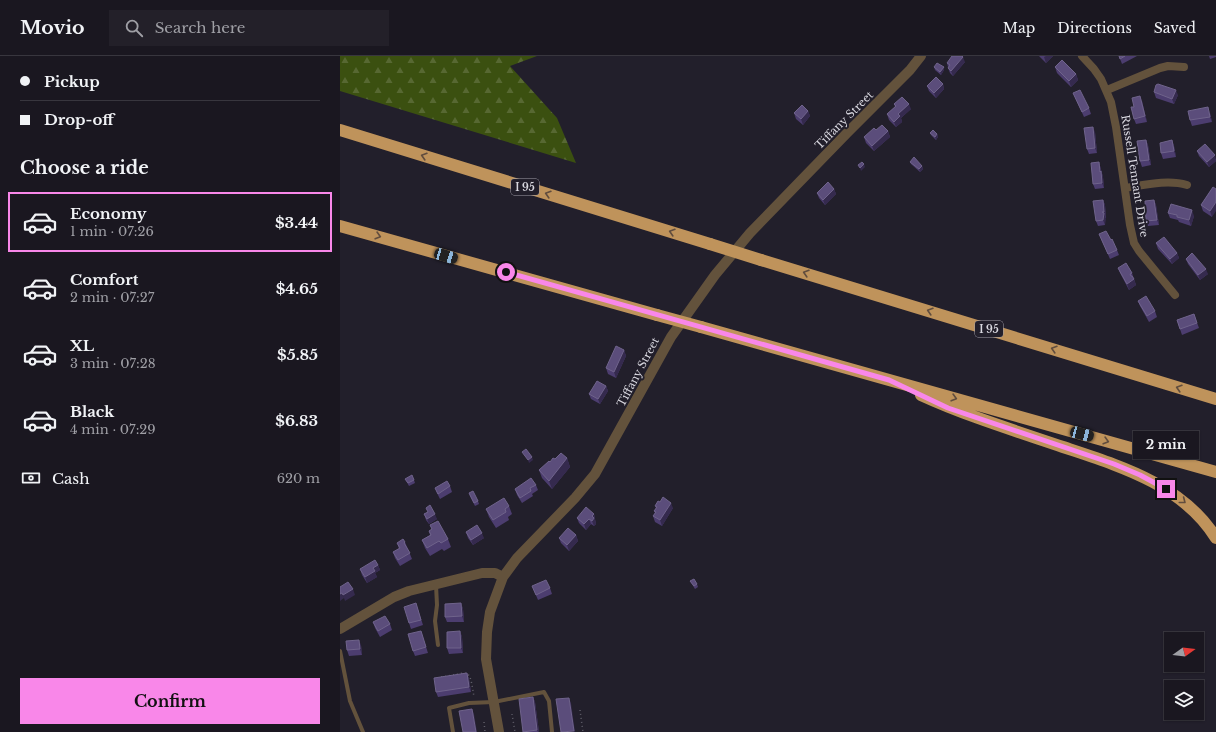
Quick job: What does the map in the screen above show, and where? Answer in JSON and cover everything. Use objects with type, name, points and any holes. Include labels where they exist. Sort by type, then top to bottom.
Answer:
[{"type":"highway","name":"I 95","points":[[340,130],[1216,399]]},
{"type":"highway","points":[[340,226],[1216,472]]},
{"type":"highway","points":[[889,380],[948,408],[1140,475],[1166,489],[1188,505],[1203,520],[1216,538]]},
{"type":"street","name":"Tiffany Street","points":[[499,732],[486,659],[487,632],[490,612],[503,577],[517,558],[575,498],[595,474],[671,337],[715,275],[750,233],[841,138],[900,80],[921,56]]},
{"type":"street","name":"Russell Tennant Drive","points":[[1082,56],[1094,69],[1107,90],[1114,114],[1130,226],[1134,243],[1175,295]]},
{"type":"street","points":[[1107,90],[1160,68],[1168,66],[1184,67]]},
{"type":"street","points":[[1125,188],[1172,182],[1180,182],[1187,185]]},
{"type":"street","points":[[340,629],[394,597],[409,591],[482,573],[495,574],[503,577]]},
{"type":"lane","points":[[436,584],[437,605],[435,621],[438,645]]},
{"type":"lane","points":[[340,652],[350,701],[363,732]]},
{"type":"lane","points":[[453,732],[449,708],[475,703],[494,702],[544,692],[549,701],[552,732]]},
{"type":"path","points":[[441,677],[459,673],[468,674],[472,681],[475,703]]},
{"type":"path","points":[[580,710],[583,732]]},
{"type":"path","points":[[512,714],[515,732]]},
{"type":"path","points":[[484,722],[485,732]]},
{"type":"green space","points":[[340,56],[537,56],[510,66],[557,118],[576,163],[340,91]]},
{"type":"building","points":[[952,56],[963,57],[951,71],[948,68],[950,65],[947,63]]},
{"type":"building","points":[[1062,60],[1076,74],[1069,81],[1055,67]]},
{"type":"building","points":[[937,63],[944,67],[940,72],[934,67]]},
{"type":"building","points":[[936,77],[943,84],[934,93],[927,86]]},
{"type":"building","points":[[1158,84],[1176,90],[1172,99],[1154,92],[1156,85]]},
{"type":"building","points":[[1080,90],[1089,108],[1082,112],[1073,93]]},
{"type":"building","points":[[1140,96],[1145,116],[1134,119],[1131,107],[1134,107],[1132,98]]},
{"type":"building","points":[[902,97],[909,104],[898,114],[900,116],[894,122],[887,114],[896,106],[894,104]]},
{"type":"building","points":[[802,105],[808,111],[801,119],[794,113]]},
{"type":"building","points":[[1208,107],[1210,117],[1190,120],[1188,111]]},
{"type":"building","points":[[882,125],[888,131],[872,146],[864,137],[874,128],[876,130]]},
{"type":"building","points":[[1093,127],[1095,148],[1087,149],[1084,128]]},
{"type":"building","points":[[933,130],[937,134],[935,137],[930,133]]},
{"type":"building","points":[[1146,140],[1149,160],[1140,161],[1137,141]]},
{"type":"building","points":[[1172,140],[1174,151],[1161,153],[1160,143]]},
{"type":"building","points":[[1205,144],[1215,155],[1207,162],[1197,151]]},
{"type":"building","points":[[914,157],[922,166],[919,169],[910,162]]},
{"type":"building","points":[[862,162],[864,164],[860,168],[858,165]]},
{"type":"building","points":[[1099,162],[1102,183],[1093,184],[1091,163]]},
{"type":"building","points":[[828,182],[834,189],[823,200],[817,193]]},
{"type":"building","points":[[1213,187],[1216,189],[1216,202],[1210,211],[1201,205]]},
{"type":"building","points":[[1103,200],[1103,220],[1096,221],[1093,201]]},
{"type":"building","points":[[1154,200],[1157,220],[1146,221],[1145,201]]},
{"type":"building","points":[[1171,204],[1192,210],[1189,220],[1168,213]]},
{"type":"building","points":[[1106,231],[1117,250],[1108,254],[1099,234]]},
{"type":"building","points":[[1164,237],[1177,253],[1170,259],[1156,243]]},
{"type":"building","points":[[1192,253],[1206,269],[1198,275],[1186,259]]},
{"type":"building","points":[[1126,263],[1132,273],[1130,274],[1131,276],[1134,279],[1127,284],[1118,268]]},
{"type":"building","points":[[1146,296],[1155,311],[1147,316],[1138,301]]},
{"type":"building","points":[[1194,314],[1197,323],[1180,329],[1177,320]]},
{"type":"building","points":[[616,346],[624,350],[614,372],[606,368]]},
{"type":"building","points":[[597,381],[606,386],[598,399],[589,394]]},
{"type":"building","points":[[526,449],[532,457],[528,460],[522,452]]},
{"type":"building","points":[[561,453],[567,458],[549,481],[539,470]]},
{"type":"building","points":[[412,475],[414,480],[408,483],[405,479]]},
{"type":"building","points":[[531,478],[536,485],[530,488],[531,491],[520,498],[515,489]]},
{"type":"building","points":[[447,481],[450,486],[438,494],[435,488]]},
{"type":"building","points":[[473,491],[478,501],[474,503],[469,493]]},
{"type":"building","points":[[663,497],[671,503],[660,520],[653,516],[657,507],[655,506]]},
{"type":"building","points":[[504,498],[509,506],[505,509],[506,512],[493,520],[486,509]]},
{"type":"building","points":[[430,505],[435,514],[427,519],[424,514],[428,512],[426,508]]},
{"type":"building","points":[[586,507],[594,514],[592,516],[594,518],[592,521],[589,519],[584,524],[577,518]]},
{"type":"building","points":[[438,521],[448,539],[441,543],[439,541],[427,548],[422,540],[431,535],[429,531],[432,529],[430,525]]},
{"type":"building","points":[[477,525],[482,533],[471,540],[466,532]]},
{"type":"building","points":[[568,528],[576,535],[567,545],[559,538]]},
{"type":"building","points":[[403,539],[410,553],[398,560],[393,552],[400,548],[397,543]]},
{"type":"building","points":[[375,560],[378,565],[373,568],[375,571],[365,577],[360,569]]},
{"type":"building","points":[[694,579],[697,584],[694,586],[690,581]]},
{"type":"building","points":[[546,580],[550,588],[536,595],[532,586]]},
{"type":"building","points":[[348,582],[353,589],[343,595],[342,593],[340,594],[340,587]]},
{"type":"building","points":[[416,603],[421,620],[409,623],[404,607]]},
{"type":"building","points":[[461,603],[462,616],[445,617],[445,604]]},
{"type":"building","points":[[385,616],[390,624],[378,631],[373,622]]},
{"type":"building","points":[[421,631],[426,647],[413,651],[408,634]]},
{"type":"building","points":[[460,631],[461,648],[447,648],[447,632]]},
{"type":"building","points":[[359,640],[360,649],[347,650],[346,641]]},
{"type":"building","points":[[467,673],[469,687],[436,692],[434,678]]},
{"type":"building","points":[[533,697],[537,730],[523,732],[519,699]]},
{"type":"building","points":[[569,698],[574,731],[561,732],[556,699]]},
{"type":"building","points":[[472,709],[476,732],[463,732],[459,711]]},
{"type":"route","points":[[506,272],[889,380],[948,408],[1114,464],[1153,481],[1166,489]]}]
